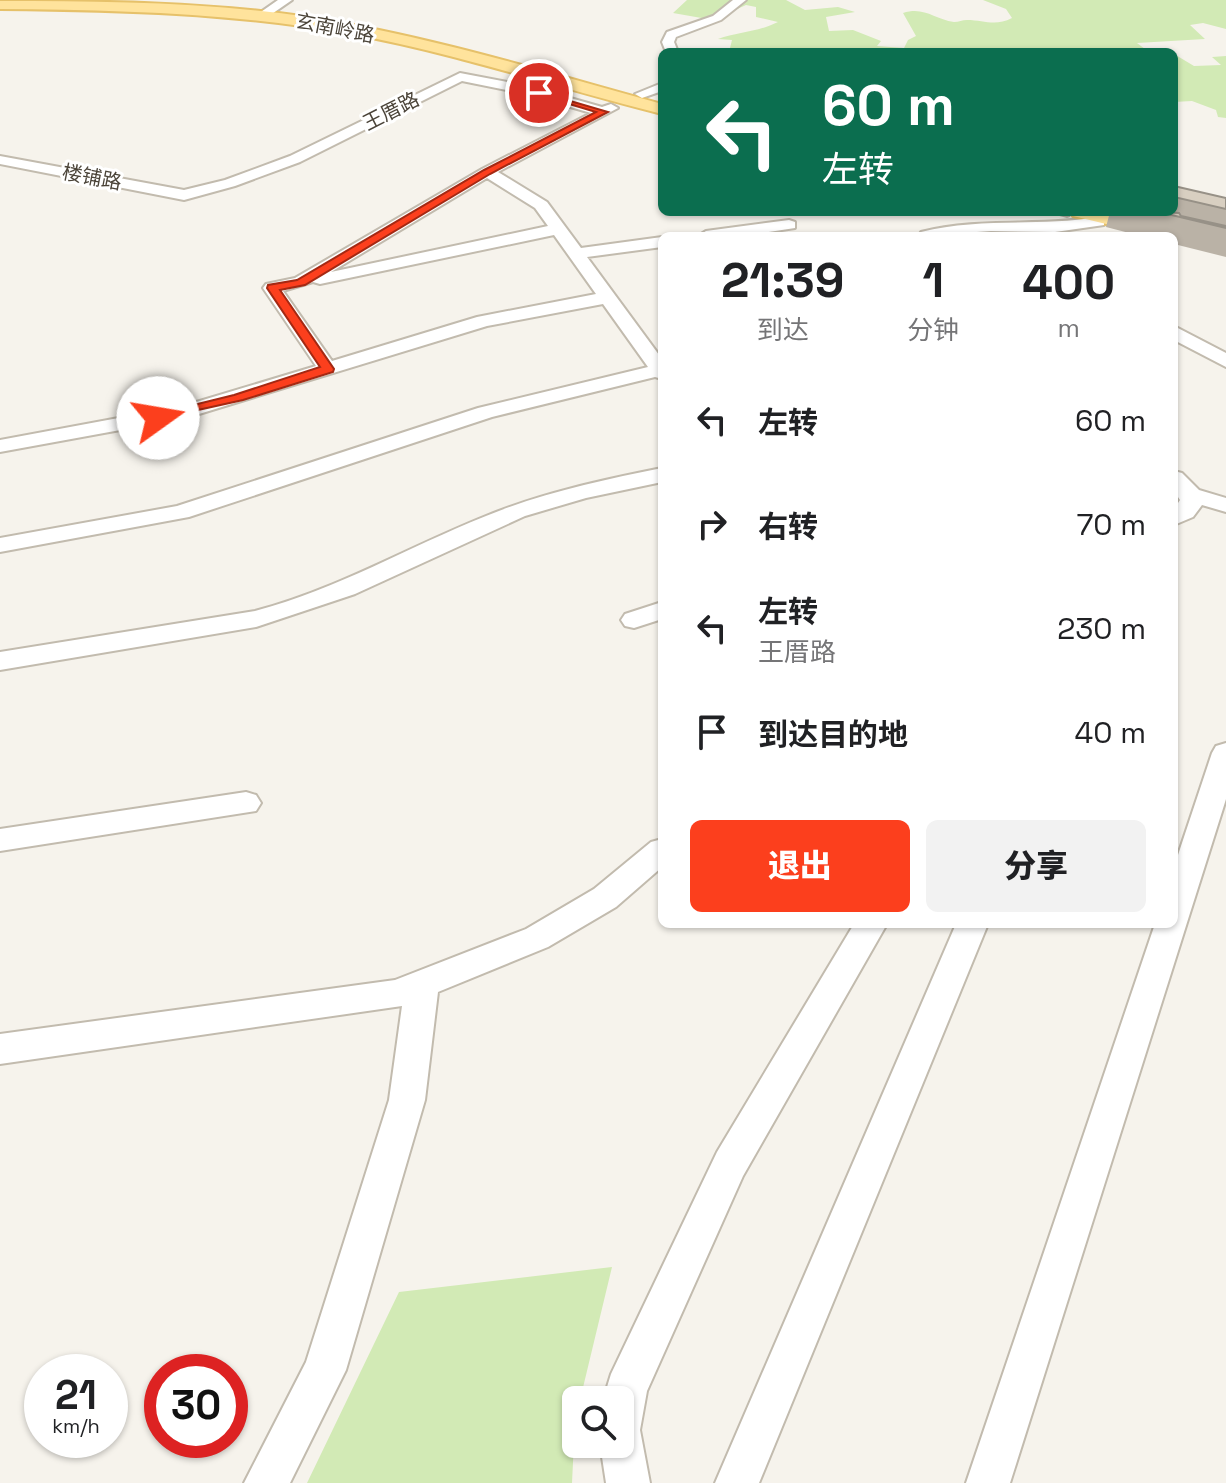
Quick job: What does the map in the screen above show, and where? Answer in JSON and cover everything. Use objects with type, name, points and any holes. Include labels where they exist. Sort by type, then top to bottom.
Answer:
[{"type":"main road","name":"玄南岭路","points":[[0,3],[266,13]]},
{"type":"main road","name":"玄南岭路","points":[[0,3],[189,4],[266,13],[367,29],[635,97],[658,100]]},
{"type":"main road","name":"玄南岭路","points":[[635,97],[658,107]]},
{"type":"main road","points":[[1141,216],[1226,236]]},
{"type":"main road","points":[[1089,217],[1160,232]]},
{"type":"main road","points":[[1178,236],[1226,246]]},
{"type":"street","points":[[266,13],[286,0]]},
{"type":"street","points":[[670,48],[668,42],[671,35],[717,18],[740,0]]},
{"type":"street","name":"王厝路","points":[[184,195],[230,183],[282,164],[460,77],[528,90],[603,112]]},
{"type":"street","points":[[301,282],[487,172],[603,112],[658,88]]},
{"type":"street","name":"楼铺路","points":[[0,160],[184,195]]},
{"type":"street","points":[[487,172],[535,199],[658,368]]},
{"type":"street","points":[[939,232],[988,224],[1058,232],[1089,217]]},
{"type":"street","points":[[736,232],[789,225]]},
{"type":"street","points":[[328,369],[272,288],[398,265],[558,229]]},
{"type":"street","points":[[574,254],[658,243]]},
{"type":"street","points":[[0,446],[186,412],[498,317],[606,298]]},
{"type":"street","points":[[1178,334],[1226,361]]},
{"type":"street","points":[[0,545],[181,512],[485,412],[658,373]]},
{"type":"street","points":[[0,661],[256,619],[291,610],[363,583],[516,512],[582,492],[658,476]]},
{"type":"street","points":[[1178,482],[1191,495],[1226,505]]},
{"type":"street","points":[[1178,516],[1187,511],[1192,503],[1191,495]]},
{"type":"street","points":[[634,620],[658,611]]},
{"type":"street","points":[[1178,903],[1226,753]]},
{"type":"street","points":[[0,840],[246,803]]},
{"type":"street","points":[[0,1049],[397,994],[537,938],[605,898],[658,853]]},
{"type":"street","points":[[627,1386],[730,1164],[869,928]]},
{"type":"street","points":[[737,1483],[970,928]]},
{"type":"street","points":[[988,1483],[1170,928]]},
{"type":"street","points":[[266,1483],[325,1370],[407,1100],[422,984]]},
{"type":"street","points":[[624,1458],[628,1483]]},
{"type":"green space","points":[[687,0],[786,0],[805,10],[838,7],[855,12],[826,17],[829,31],[853,30],[881,41],[877,46],[904,48],[730,48],[732,40],[718,39],[778,22],[756,17],[756,7],[746,5],[713,20],[673,13]]},
{"type":"green space","points":[[983,0],[1226,0],[1226,29],[1203,23],[1190,25],[1205,39],[1137,43],[1144,48],[904,48],[908,40],[916,36],[903,13],[917,11],[954,22],[995,23],[1012,18],[1006,9]]},
{"type":"green space","points":[[1178,56],[1194,66],[1221,65],[1212,57],[1226,56],[1226,118],[1218,117],[1216,110],[1192,101],[1178,102]]},
{"type":"green space","points":[[612,1267],[583,1386],[562,1386],[562,1458],[573,1458],[572,1483],[307,1483],[399,1292]]},
{"type":"building","points":[[1178,187],[1226,198],[1226,209],[1178,198]]},
{"type":"building","points":[[1179,213],[1226,228],[1176,216]]},
{"type":"route","points":[[158,418],[266,390],[328,369],[272,288],[301,282],[487,172],[603,112],[539,93]]}]
